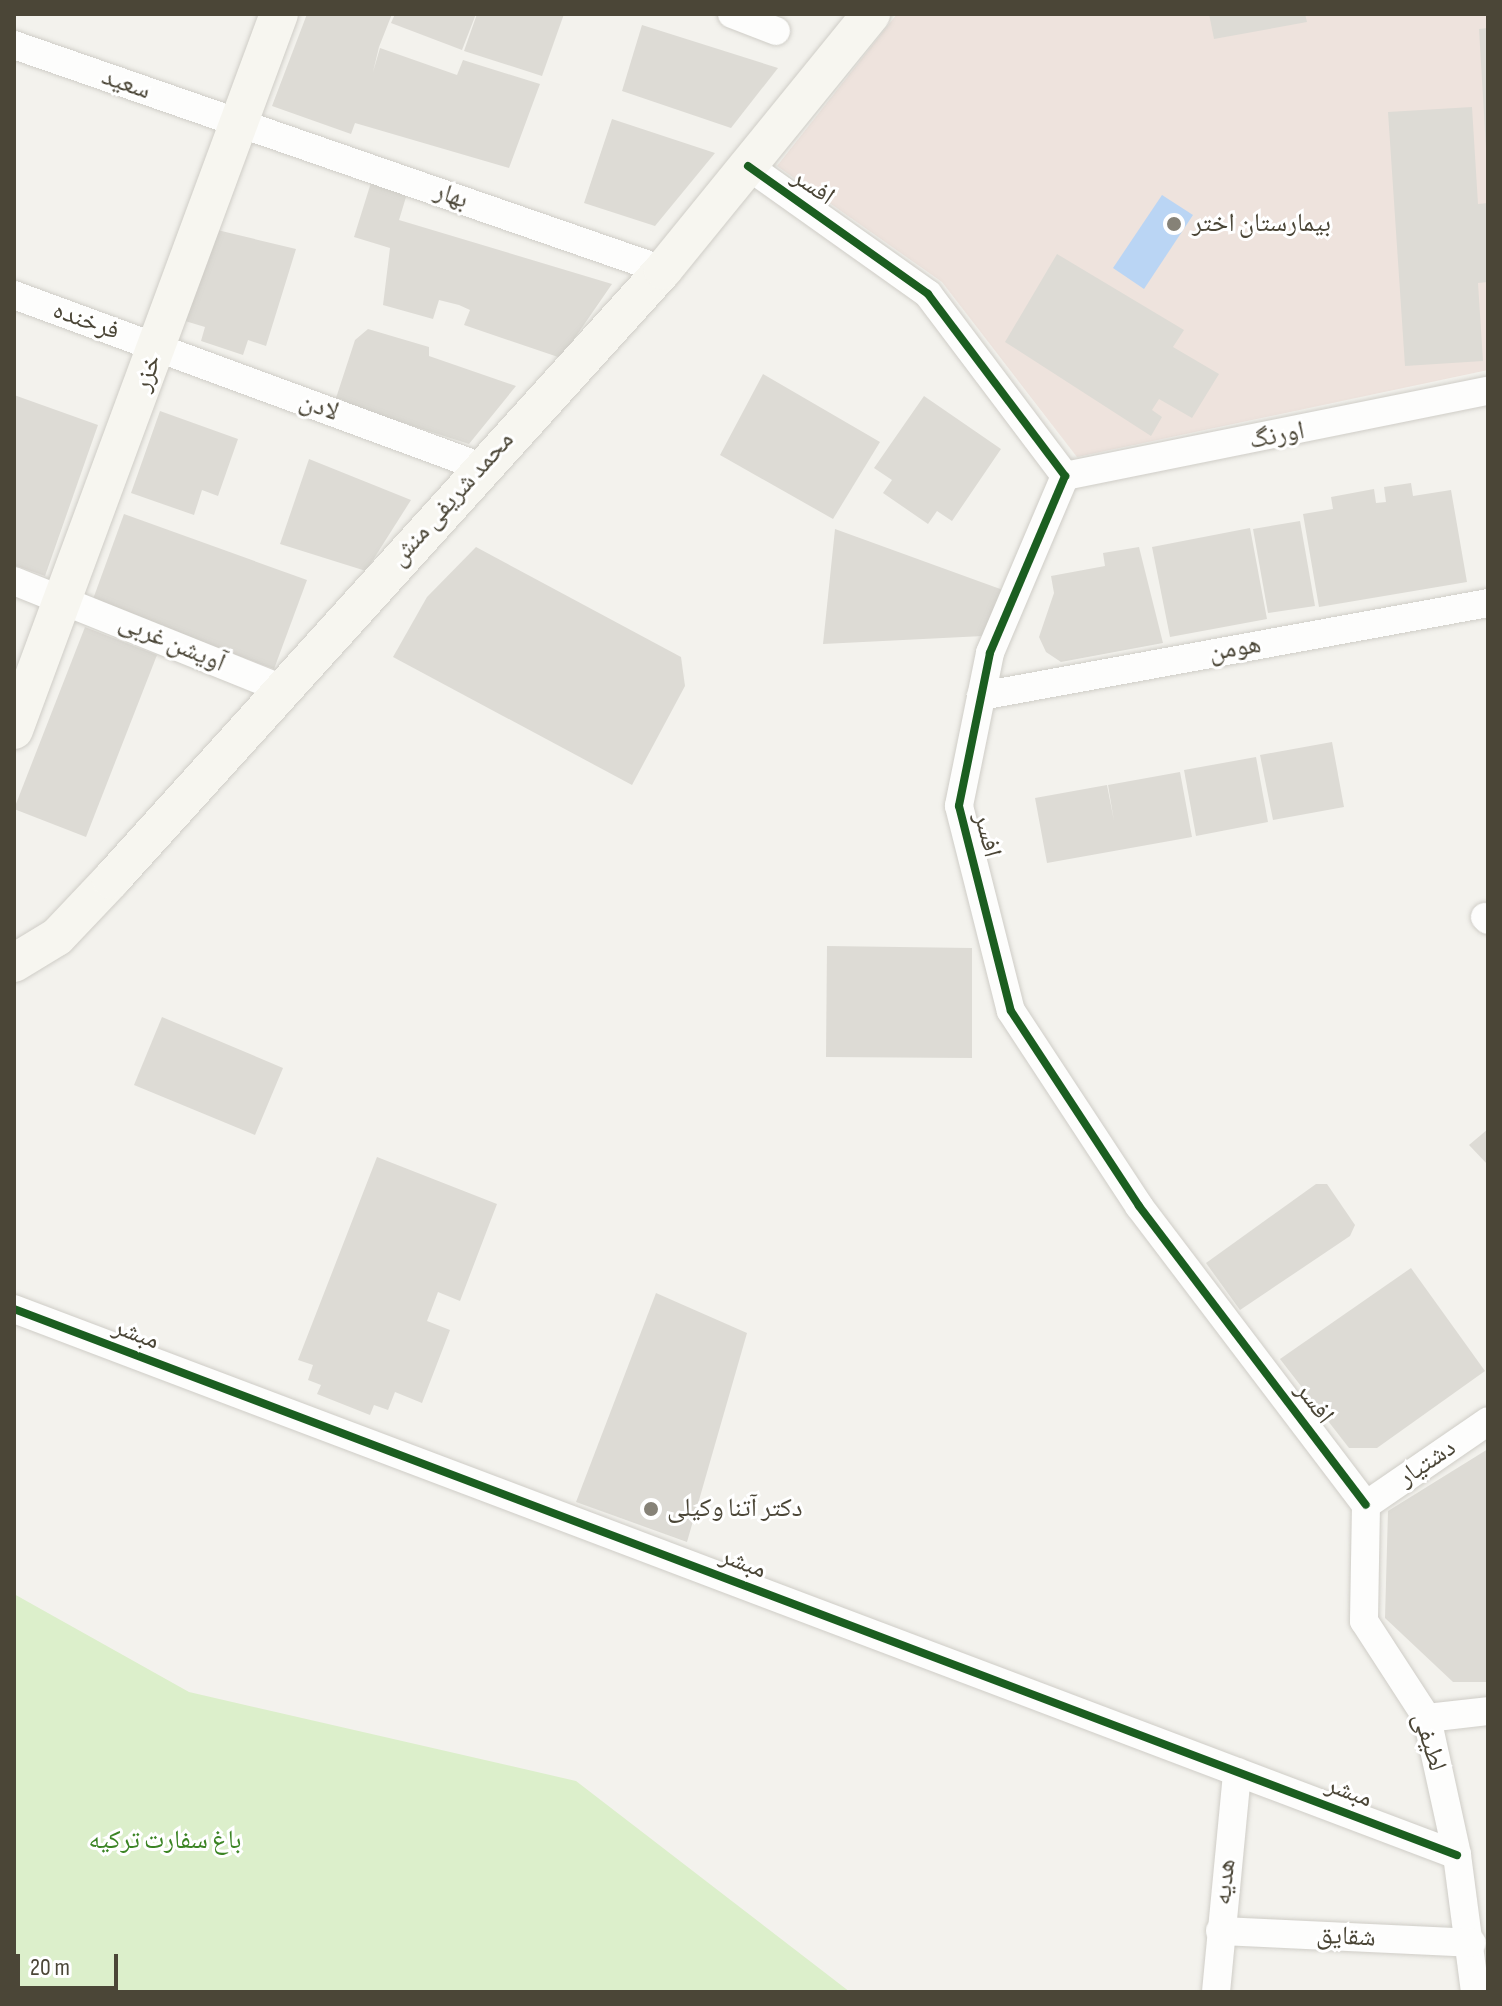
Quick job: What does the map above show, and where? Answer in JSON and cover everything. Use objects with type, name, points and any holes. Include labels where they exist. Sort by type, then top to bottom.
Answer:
[{"type":"street","name":"خزر","points":[[14,730],[279,14]]},
{"type":"street","points":[[732,14],[776,31]]},
{"type":"street","name":"محمد شریفی منش","points":[[14,963],[57,937],[111,880],[480,466],[663,270],[871,14]]},
{"type":"street","name":"سعید","points":[[14,45],[239,123]]},
{"type":"street","name":"بهار","points":[[239,123],[663,270]]},
{"type":"street","name":"افسر","points":[[748,166],[928,294],[1065,476],[990,653],[959,806],[1011,1011],[1139,1206],[1366,1505]]},
{"type":"street","name":"فرخنده","points":[[14,295],[158,347]]},
{"type":"street","name":"لادن","points":[[158,347],[480,466]]},
{"type":"street","name":"اورنگ","points":[[1065,476],[1488,391]]},
{"type":"street","name":"آویشن غربی","points":[[14,581],[62,597],[282,689]]},
{"type":"street","name":"هومن","points":[[981,696],[1488,603]]},
{"type":"street","points":[[14,932],[54,920],[111,880]]},
{"type":"street","name":"مبشر","points":[[14,1309],[1457,1855]]},
{"type":"street","name":"دشتیار","points":[[1366,1505],[1488,1421]]},
{"type":"street","name":"لطیفی","points":[[1366,1505],[1364,1621],[1427,1718],[1457,1855],[1472,1943],[1475,1992]]},
{"type":"street","points":[[1427,1718],[1488,1711]]},
{"type":"street","name":"هدیه","points":[[1216,1992],[1237,1772]]},
{"type":"street","name":"شقایق","points":[[1220,1931],[1472,1943]]},
{"type":"shaded area","name":"بیمارستان اختر","points":[[897,14],[1488,14],[1488,370],[1077,457],[942,282],[777,166]]},
{"type":"green space","name":"باغ سفارت ترکیه","points":[[14,1594],[189,1692],[576,1781],[850,1992],[14,1992]]},
{"type":"water","points":[[1162,195],[1193,215],[1144,289],[1113,268]]},
{"type":"building","points":[[307,14],[392,14],[379,47],[373,72],[380,48],[457,75],[463,60],[540,84],[509,168],[355,123],[351,134],[272,106]]},
{"type":"building","points":[[395,14],[476,14],[462,50],[391,23]]},
{"type":"building","points":[[477,14],[564,14],[542,76],[464,51]]},
{"type":"building","points":[[1209,14],[1305,14],[1307,22],[1214,39]]},
{"type":"building","points":[[642,25],[778,68],[731,128],[622,91]]},
{"type":"building","points":[[1488,28],[1488,148],[1486,148],[1479,29]]},
{"type":"building","points":[[1472,107],[1478,204],[1488,203],[1488,282],[1478,283],[1483,361],[1405,366],[1388,112]]},
{"type":"building","points":[[612,119],[715,153],[655,226],[584,203]]},
{"type":"building","points":[[374,173],[410,184],[399,220],[612,284],[561,358],[464,325],[470,310],[459,305],[439,300],[433,319],[383,305],[390,248],[354,237]]},
{"type":"building","points":[[213,229],[296,249],[266,346],[248,340],[243,355],[201,341],[205,327],[185,321]]},
{"type":"building","points":[[1057,254],[1184,330],[1173,347],[1219,374],[1192,418],[1159,399],[1152,410],[1162,417],[1151,436],[1005,342]]},
{"type":"building","points":[[368,329],[429,347],[429,356],[516,386],[469,444],[335,401],[355,340]]},
{"type":"building","points":[[763,374],[880,442],[833,519],[720,455]]},
{"type":"building","points":[[14,395],[98,425],[45,576],[14,565]]},
{"type":"building","points":[[924,396],[1001,449],[952,521],[937,511],[928,524],[883,493],[892,480],[874,468]]},
{"type":"building","points":[[160,411],[238,439],[218,496],[202,490],[194,515],[131,493]]},
{"type":"building","points":[[309,459],[411,500],[366,571],[280,544]]},
{"type":"building","points":[[1411,483],[1413,496],[1451,490],[1467,582],[1319,607],[1303,514],[1333,509],[1331,497],[1374,489],[1376,503],[1386,502],[1384,487]]},
{"type":"building","points":[[124,514],[307,580],[274,669],[92,602]]},
{"type":"building","points":[[1300,521],[1315,606],[1268,613],[1253,529]]},
{"type":"building","points":[[1250,528],[1267,619],[1170,637],[1152,547]]},
{"type":"building","points":[[835,529],[1003,590],[983,636],[823,644]]},
{"type":"building","points":[[476,547],[681,657],[685,686],[632,785],[393,657],[427,597]]},
{"type":"building","points":[[1139,547],[1163,643],[1061,662],[1046,652],[1039,637],[1054,593],[1051,576],[1105,566],[1103,553]]},
{"type":"building","points":[[85,627],[157,655],[86,837],[14,809]]},
{"type":"building","points":[[1332,742],[1344,807],[1273,820],[1260,755]]},
{"type":"building","points":[[1256,757],[1268,822],[1196,836],[1184,770]]},
{"type":"building","points":[[1180,772],[1192,837],[1047,863],[1035,798],[1107,785],[1114,821],[1108,785]]},
{"type":"building","points":[[827,946],[972,948],[972,1058],[826,1057]]},
{"type":"building","points":[[162,1017],[283,1068],[255,1135],[134,1085]]},
{"type":"building","points":[[1488,1129],[1488,1165],[1469,1145]]},
{"type":"building","points":[[377,1157],[497,1204],[460,1301],[438,1292],[427,1321],[450,1330],[422,1403],[395,1392],[388,1410],[374,1405],[370,1415],[317,1394],[321,1385],[308,1380],[313,1365],[298,1360]]},
{"type":"building","points":[[1316,1184],[1327,1184],[1355,1225],[1350,1236],[1240,1310],[1206,1263]]},
{"type":"building","points":[[1411,1268],[1485,1371],[1377,1448],[1349,1448],[1280,1359]]},
{"type":"building","points":[[656,1293],[747,1333],[687,1542],[576,1502]]},
{"type":"building","points":[[1488,1449],[1488,1682],[1453,1682],[1385,1618],[1388,1511]]},
{"type":"cycle path","points":[[748,166],[928,294],[1065,476],[990,653],[959,806],[1011,1011],[1139,1206],[1366,1505]]},
{"type":"cycle path","points":[[14,1309],[1457,1855]]},
{"type":"place","name":"بیمارستان اختر","points":[[1174,224]]},
{"type":"place","name":"دکتر آتنا وکیلی","points":[[651,1509]]}]
